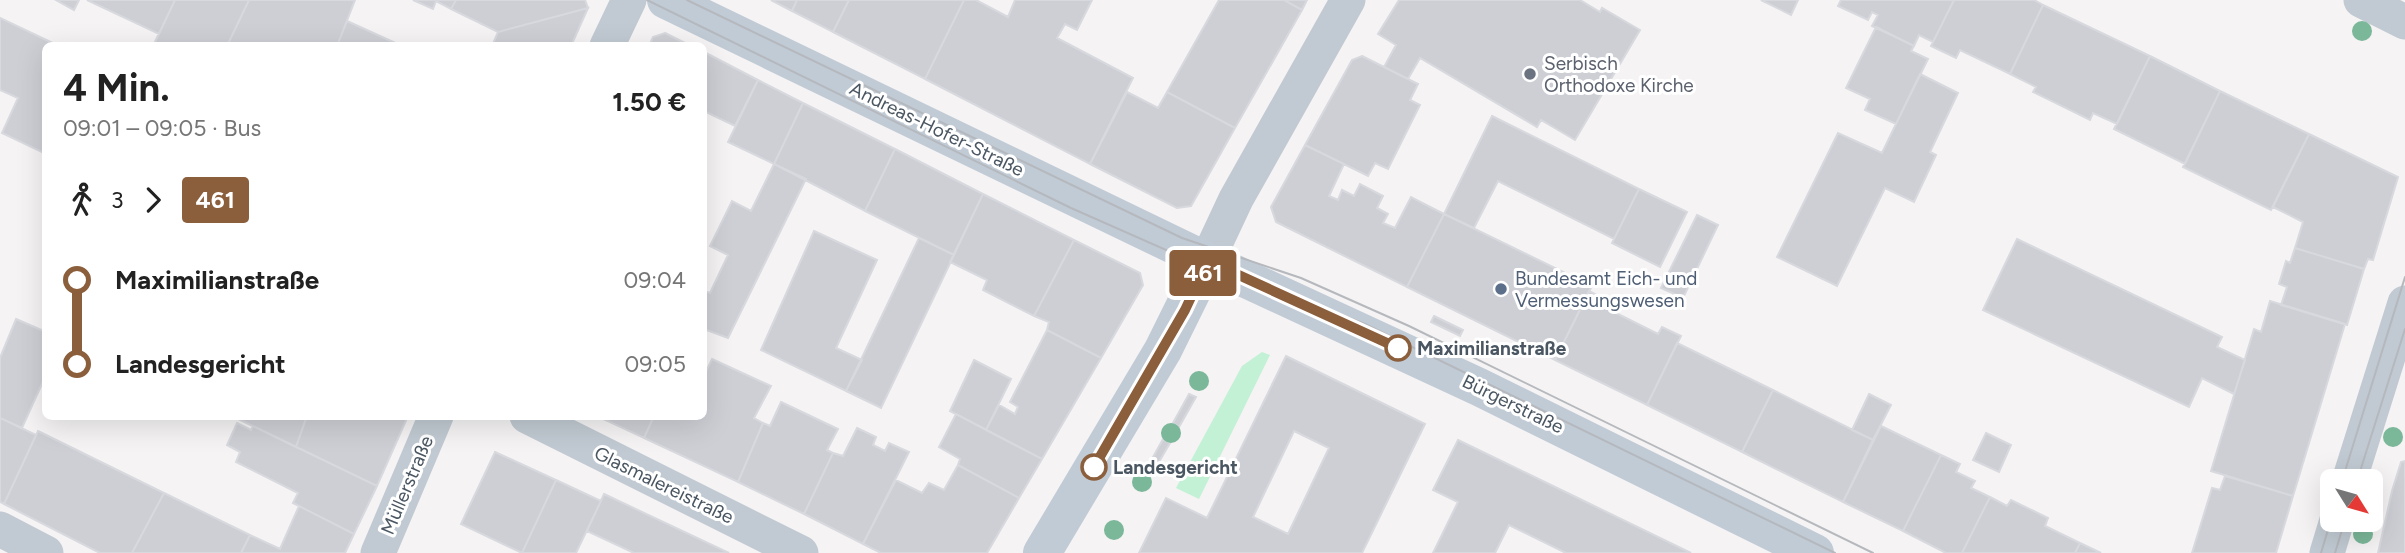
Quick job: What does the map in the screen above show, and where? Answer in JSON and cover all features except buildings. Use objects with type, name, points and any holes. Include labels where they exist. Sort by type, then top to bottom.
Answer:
[{"type":"street","points":[[609,42],[629,0]]},
{"type":"street","name":"Andreas-Hofer-Straße","points":[[666,0],[1208,261]]},
{"type":"street","points":[[1042,553],[1163,351],[1241,191],[1348,0]]},
{"type":"street","points":[[2361,0],[2405,22]]},
{"type":"street","name":"Bürgerstraße","points":[[1208,261],[1445,370],[1762,541],[1815,553]]},
{"type":"street","points":[[2353,469],[2405,303]]},
{"type":"street","name":"Müllerstraße","points":[[378,553],[434,420]]},
{"type":"street","name":"Glasmalereistraße","points":[[535,420],[802,553]]},
{"type":"street","points":[[0,529],[46,553]]},
{"type":"street","points":[[2327,553],[2333,532]]},
{"type":"green space","points":[[1262,352],[1270,355],[1199,499],[1176,488],[1242,366]]},
{"type":"tram line","points":[[647,0],[1071,208],[1191,261],[1260,283],[1365,324],[1835,553]]},
{"type":"tram line","points":[[687,0],[1182,238],[1301,278],[1409,326],[1873,553]]},
{"type":"tram line","points":[[2346,469],[2405,277]]},
{"type":"tram line","points":[[2361,469],[2405,329]]},
{"type":"tram line","points":[[2321,553],[2327,532]]},
{"type":"tram line","points":[[2335,553],[2341,532]]},
{"type":"bus line","name":"461","points":[[1094,467],[1163,351],[1208,261],[1398,348]]},
{"type":"place","name":"Serbisch Orthodoxe Kirche","points":[[1530,74]]},
{"type":"place","name":"Bundesamt Eich- und Vermessungswesen","points":[[1501,289]]},
{"type":"place","name":"Maximilianstraße","points":[[1398,348]]},
{"type":"place","name":"Landesgericht","points":[[1094,467]]}]
